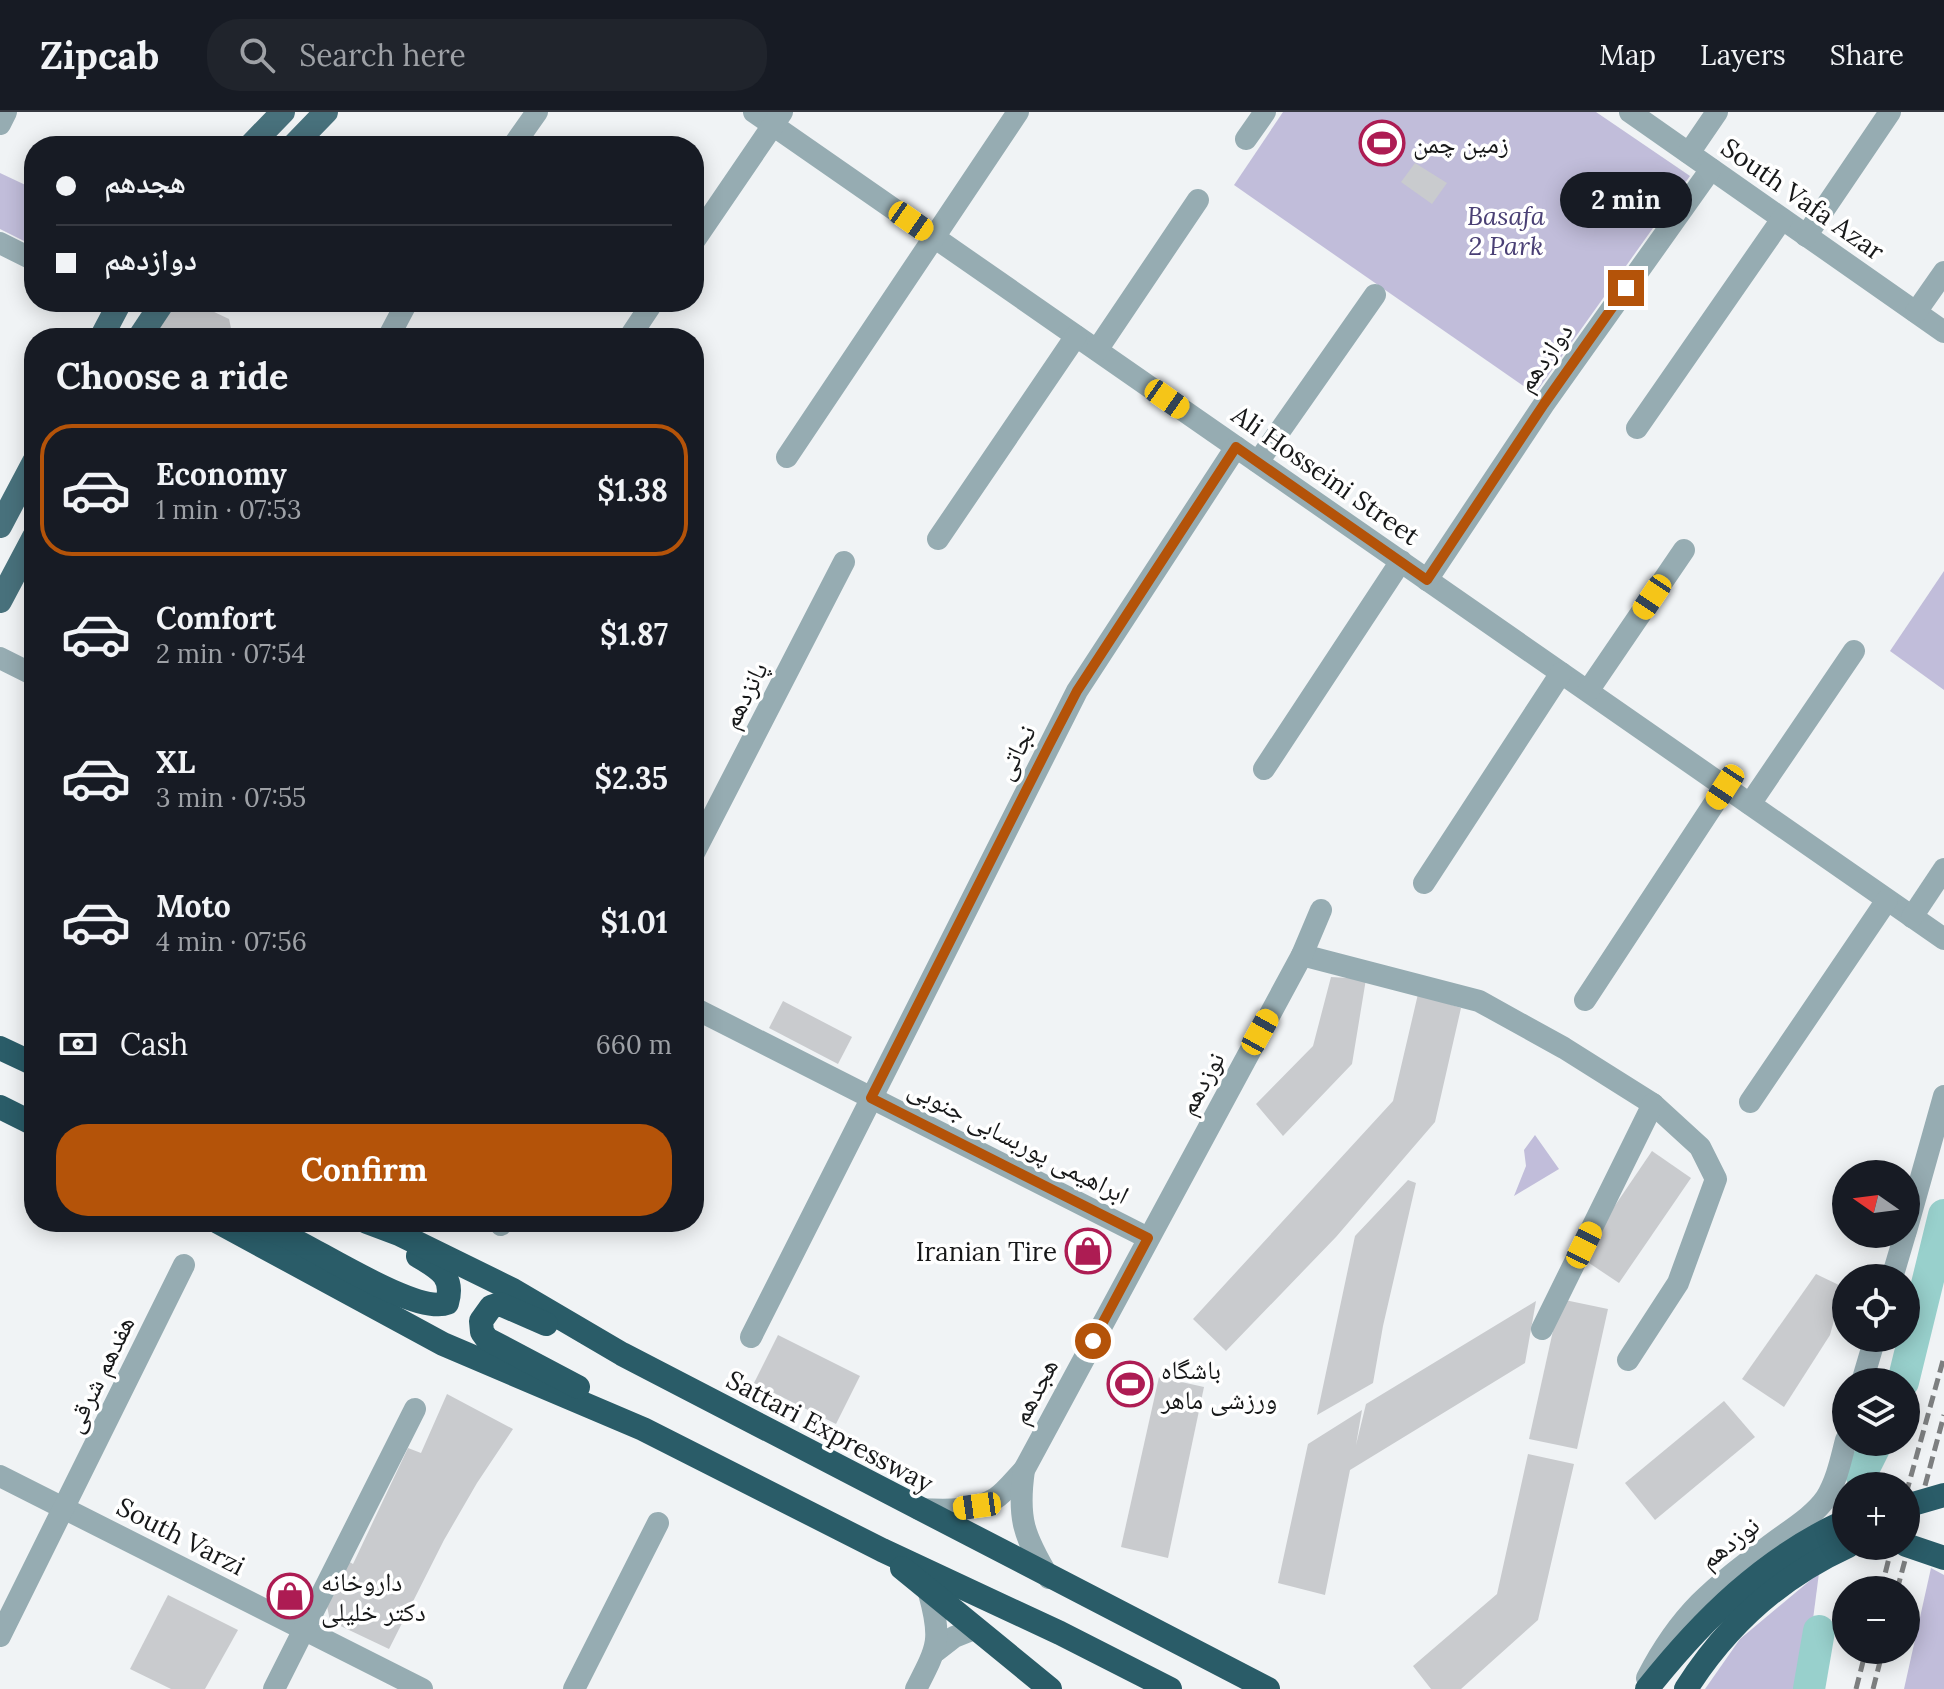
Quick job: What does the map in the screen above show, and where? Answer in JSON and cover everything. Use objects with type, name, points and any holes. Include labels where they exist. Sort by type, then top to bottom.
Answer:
[{"type":"highway","points":[[0,1048],[24,1059]]},
{"type":"highway","points":[[0,1107],[24,1119]]},
{"type":"highway","points":[[236,1232],[443,1344],[643,1429],[882,1550],[1060,1633],[1170,1689]]},
{"type":"highway","points":[[275,1232],[422,1304],[440,1306],[447,1303],[450,1286],[442,1271],[380,1232]]},
{"type":"highway","name":"Sattari Expressway","points":[[393,1232],[513,1290],[622,1354],[1268,1689]]},
{"type":"highway","points":[[622,1354],[500,1304],[491,1307],[481,1321],[482,1332],[487,1339],[618,1409],[643,1429]]},
{"type":"highway","points":[[1920,1502],[1944,1495]]},
{"type":"highway","points":[[1644,1689],[1711,1614],[1797,1547],[1832,1528]]},
{"type":"highway","points":[[882,1550],[929,1593],[1050,1689]]},
{"type":"highway","points":[[1920,1550],[1944,1558]]},
{"type":"highway","points":[[1686,1689],[1728,1631],[1760,1601],[1832,1554]]},
{"type":"main road","points":[[260,136],[283,112]]},
{"type":"main road","points":[[303,136],[326,112]]},
{"type":"main road","points":[[0,526],[24,481]]},
{"type":"main road","points":[[0,601],[24,556]]},
{"type":"street","points":[[0,124],[6,112]]},
{"type":"street","points":[[520,136],[537,112]]},
{"type":"street","name":"Ali Hosseini Street","points":[[754,112],[777,118],[934,237],[1944,939]]},
{"type":"street","points":[[787,457],[1018,112]]},
{"type":"street","points":[[1246,139],[1265,112]]},
{"type":"street","name":"South Vafa Azar","points":[[1630,112],[1944,332]]},
{"type":"street","points":[[1689,153],[1717,112]]},
{"type":"street","points":[[1806,236],[1890,112]]},
{"type":"street","points":[[704,226],[777,118]]},
{"type":"street","name":"دوازدهم","points":[[1427,580],[1544,404],[1711,169]]},
{"type":"street","points":[[1097,350],[1198,200]]},
{"type":"street","points":[[1637,428],[1782,219]]},
{"type":"street","points":[[0,243],[24,255]]},
{"type":"street","points":[[1916,312],[1944,272]]},
{"type":"street","points":[[1258,462],[1375,295]]},
{"type":"street","points":[[938,539],[1076,336]]},
{"type":"street","name":"نجاتی","points":[[751,1337],[1077,691],[1236,447]]},
{"type":"street","points":[[1588,691],[1684,550]]},
{"type":"street","points":[[1264,769],[1401,561]]},
{"type":"street","name":"پانزدهم","points":[[704,834],[844,562]]},
{"type":"street","points":[[1750,804],[1854,651]]},
{"type":"street","points":[[0,658],[24,670]]},
{"type":"street","points":[[1424,883],[1561,673]]},
{"type":"street","points":[[1585,1000],[1725,787]]},
{"type":"street","points":[[1912,917],[1944,869]]},
{"type":"street","points":[[1750,1102],[1887,900]]},
{"type":"street","name":"نوزدهم","points":[[1148,1238],[1302,955],[1321,910]]},
{"type":"street","points":[[1302,955],[1479,1001],[1564,1048],[1653,1104],[1700,1147],[1716,1179],[1678,1283],[1628,1360]]},
{"type":"street","name":"ابراهیمی پوربسابی جنوبی","points":[[704,1013],[1148,1238]]},
{"type":"street","points":[[1920,1183],[1944,1096]]},
{"type":"street","points":[[1542,1329],[1653,1104]]},
{"type":"street","name":"هجدهم","points":[[1049,1578],[1030,1546],[1021,1518],[1024,1470],[1148,1238]]},
{"type":"street","name":"هفدهم شرقی","points":[[0,1636],[184,1265]]},
{"type":"street","points":[[274,1689],[415,1409]]},
{"type":"street","name":"نوزدهم","points":[[1644,1689],[1685,1616],[1714,1587],[1818,1508],[1830,1489],[1841,1456]]},
{"type":"street","points":[[917,1509],[948,1510],[977,1506],[996,1498],[1024,1470]]},
{"type":"street","name":"South Varzi","points":[[0,1476],[422,1689]]},
{"type":"street","points":[[574,1689],[658,1523]]},
{"type":"street","points":[[929,1593],[937,1621],[936,1651]]},
{"type":"street","points":[[916,1689],[936,1651],[954,1637],[974,1629]]},
{"type":"green space","name":"Basafa 2 Park","points":[[1283,112],[1596,112],[1690,176],[1535,394],[1234,185]]},
{"type":"green space","points":[[0,173],[24,184],[24,241],[0,229]]},
{"type":"green space","points":[[1944,571],[1944,690],[1890,651]]},
{"type":"green space","points":[[1535,1135],[1559,1169],[1514,1196],[1526,1166],[1524,1150]]},
{"type":"green space","points":[[1931,1568],[1944,1575],[1944,1689],[1904,1689],[1910,1664],[1920,1664],[1920,1617]]},
{"type":"green space","points":[[1819,1573],[1801,1689],[1705,1689],[1740,1639]]},
{"type":"building","points":[[1415,163],[1447,183],[1432,204],[1401,182]]},
{"type":"building","points":[[164,312],[214,312],[229,319],[231,328],[153,328]]},
{"type":"building","points":[[1331,977],[1366,979],[1352,1064],[1283,1136],[1256,1104],[1313,1046]]},
{"type":"building","points":[[1418,994],[1461,1008],[1435,1122],[1336,1237],[1226,1351],[1193,1319],[1393,1101]]},
{"type":"building","points":[[783,1001],[852,1037],[838,1064],[769,1028]]},
{"type":"building","points":[[1652,1151],[1691,1178],[1619,1283],[1580,1257]]},
{"type":"building","points":[[1408,1180],[1416,1183],[1373,1383],[1317,1415],[1355,1236]]},
{"type":"building","points":[[1816,1274],[1832,1282],[1830,1335],[1784,1407],[1742,1379]]},
{"type":"building","points":[[1560,1299],[1608,1309],[1577,1449],[1529,1439]]},
{"type":"building","points":[[1536,1301],[1525,1363],[1350,1470],[1325,1595],[1278,1583],[1308,1444],[1362,1410],[1356,1445],[1366,1404]]},
{"type":"building","points":[[778,1335],[860,1376],[836,1424],[754,1383]]},
{"type":"building","points":[[1159,1377],[1204,1387],[1168,1558],[1121,1547]]},
{"type":"building","points":[[447,1394],[513,1429],[444,1540],[389,1649],[330,1621],[327,1606],[348,1561],[353,1564],[408,1448],[421,1453]]},
{"type":"building","points":[[1724,1401],[1755,1437],[1655,1520],[1625,1483]]},
{"type":"building","points":[[1528,1454],[1574,1464],[1538,1620],[1461,1689],[1431,1689],[1413,1666],[1497,1594]]},
{"type":"building","points":[[168,1595],[238,1630],[205,1689],[171,1689],[130,1669]]},
{"type":"waterway","points":[[1906,1368],[1944,1215]]},
{"type":"waterway","points":[[1862,1472],[1870,1456]]},
{"type":"waterway","points":[[1809,1689],[1819,1631]]},
{"type":"railway","points":[[1912,1472],[1944,1357]]},
{"type":"railway","points":[[1901,1576],[1944,1415]]},
{"type":"railway","points":[[1884,1576],[1888,1560]]},
{"type":"railway","points":[[1856,1689],[1862,1664]]},
{"type":"railway","points":[[1873,1689],[1879,1664]]},
{"type":"place","name":"زمین چمن","points":[[1382,143]]},
{"type":"place","name":"Iranian Tire","points":[[1088,1251]]},
{"type":"place","name":"باشگاه ورزشی ماهر","points":[[1130,1384]]},
{"type":"place","name":"داروخانه دکتر خلیلی","points":[[290,1596]]},
{"type":"route","points":[[1093,1341],[1148,1238],[871,1098],[1049,745],[1077,691],[1236,447],[1427,580],[1544,404],[1626,288]]}]
